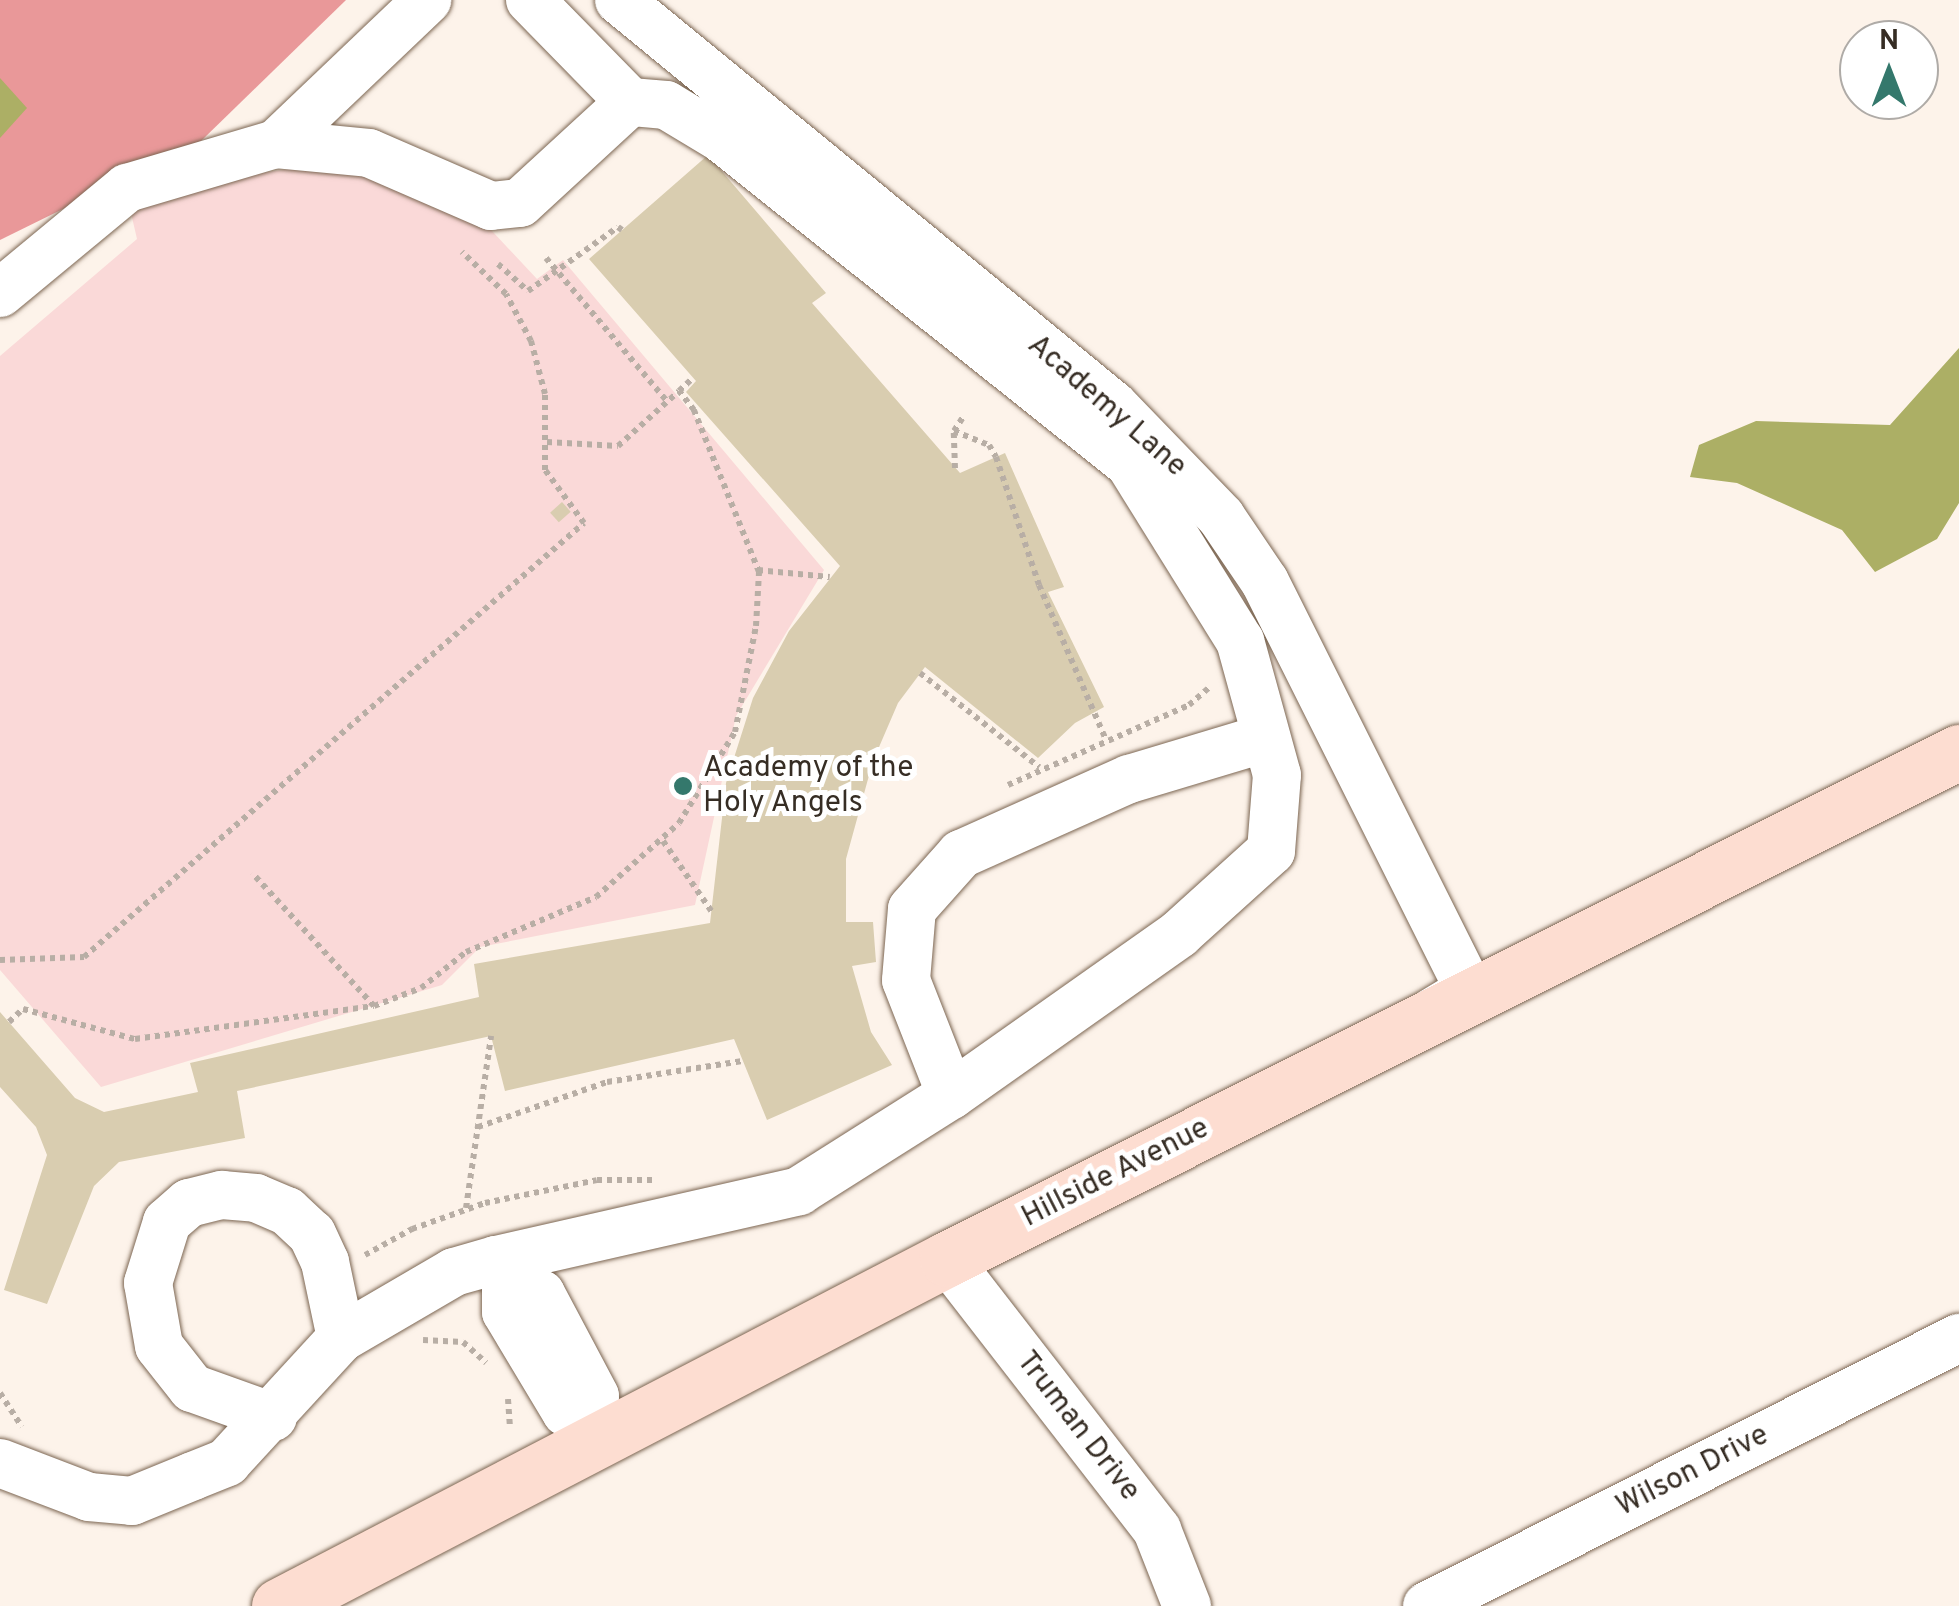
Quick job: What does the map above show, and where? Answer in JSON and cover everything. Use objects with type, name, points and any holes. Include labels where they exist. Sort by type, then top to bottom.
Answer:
[{"type":"main road","name":"Hillside Avenue","points":[[279,1606],[599,1428],[948,1259],[1959,752]]},
{"type":"street","points":[[276,144],[426,0]]},
{"type":"street","points":[[14,1450],[88,1496],[132,1501],[227,1462],[273,1416],[340,1338],[454,1272],[501,1271],[799,1191],[950,1095],[1179,934],[1271,850],[1277,774],[1240,641],[1130,464],[721,138],[666,104],[630,102],[530,0]]},
{"type":"street","name":"Academy Lane","points":[[619,0],[1113,406],[1221,517],[1264,582],[1469,990],[1407,1028]]},
{"type":"street","points":[[0,292],[127,188],[276,144],[368,153],[491,206],[520,203],[630,102]]},
{"type":"street","points":[[950,1095],[906,980],[912,909],[961,854],[1128,779],[1266,738]]},
{"type":"street","points":[[273,1416],[210,1397],[174,1371],[149,1315],[153,1252],[168,1222],[189,1203],[222,1194],[256,1198],[300,1222],[325,1262],[340,1338]]},
{"type":"street","name":"Truman Drive","points":[[948,1259],[1157,1530],[1187,1606]]},
{"type":"street","points":[[501,1271],[506,1312],[566,1412],[599,1428]]},
{"type":"street","name":"Wilson Drive","points":[[1427,1606],[1959,1338]]},
{"type":"street","points":[[193,1476],[210,1397]]},
{"type":"path","points":[[498,264],[528,291],[554,268],[622,230]]},
{"type":"path","points":[[0,960],[84,958],[584,523],[545,470],[545,394],[531,341],[506,294],[462,252]]},
{"type":"path","points":[[546,258],[666,401]]},
{"type":"path","points":[[548,442],[618,446],[693,378]]},
{"type":"path","points":[[9,1022],[23,1009],[135,1039],[374,1006],[421,988],[466,952],[564,916],[662,840],[735,732],[756,626],[758,570],[694,410],[678,391]]},
{"type":"path","points":[[956,468],[954,431],[963,417]]},
{"type":"path","points":[[954,431],[989,445],[996,457],[1039,585],[1106,740]]},
{"type":"path","points":[[758,570],[830,577]]},
{"type":"path","points":[[920,673],[1039,767]]},
{"type":"path","points":[[1003,788],[1039,767],[1189,705],[1218,673]]},
{"type":"path","points":[[662,840],[712,912]]},
{"type":"path","points":[[252,873],[374,1006]]},
{"type":"path","points":[[466,1209],[491,1036]]},
{"type":"path","points":[[478,1128],[607,1082],[742,1061]]},
{"type":"path","points":[[353,1259],[466,1209],[597,1180],[670,1183]]},
{"type":"path","points":[[415,1340],[463,1342],[492,1370]]},
{"type":"path","points":[[500,1382],[510,1428]]},
{"type":"path","points":[[0,1393],[14,1450]]},
{"type":"shaded area","points":[[0,0],[346,0],[201,141],[0,240]]},
{"type":"shaded area","points":[[0,78],[27,108],[0,138]]},
{"type":"shaded area","points":[[291,169],[364,169],[479,217],[537,279],[563,260],[824,570],[736,716],[695,905],[480,947],[442,985],[101,1087],[0,970],[0,356],[137,239],[131,213],[145,203],[214,179]]},
{"type":"shaded area","points":[[1959,348],[1959,503],[1937,539],[1875,572],[1842,530],[1737,483],[1690,477],[1699,445],[1756,421],[1890,425]]},
{"type":"building","points":[[708,155],[826,293],[812,303],[960,473],[1005,453],[1064,587],[1048,592],[1104,707],[1075,723],[1038,758],[925,667],[898,703],[873,761],[846,859],[846,922],[873,922],[876,962],[852,966],[871,1032],[892,1065],[767,1120],[734,1039],[505,1091],[491,1036],[237,1091],[245,1138],[119,1162],[94,1186],[47,1304],[4,1290],[47,1155],[36,1127],[0,1087],[0,1012],[75,1098],[104,1112],[198,1092],[190,1063],[479,997],[474,964],[710,923],[726,783],[753,698],[789,631],[840,566],[686,392],[696,381],[589,259]]},
{"type":"building","points":[[562,502],[571,512],[559,522],[550,513]]},
{"type":"place","name":"Academy of the Holy Angels","points":[[683,786]]}]
